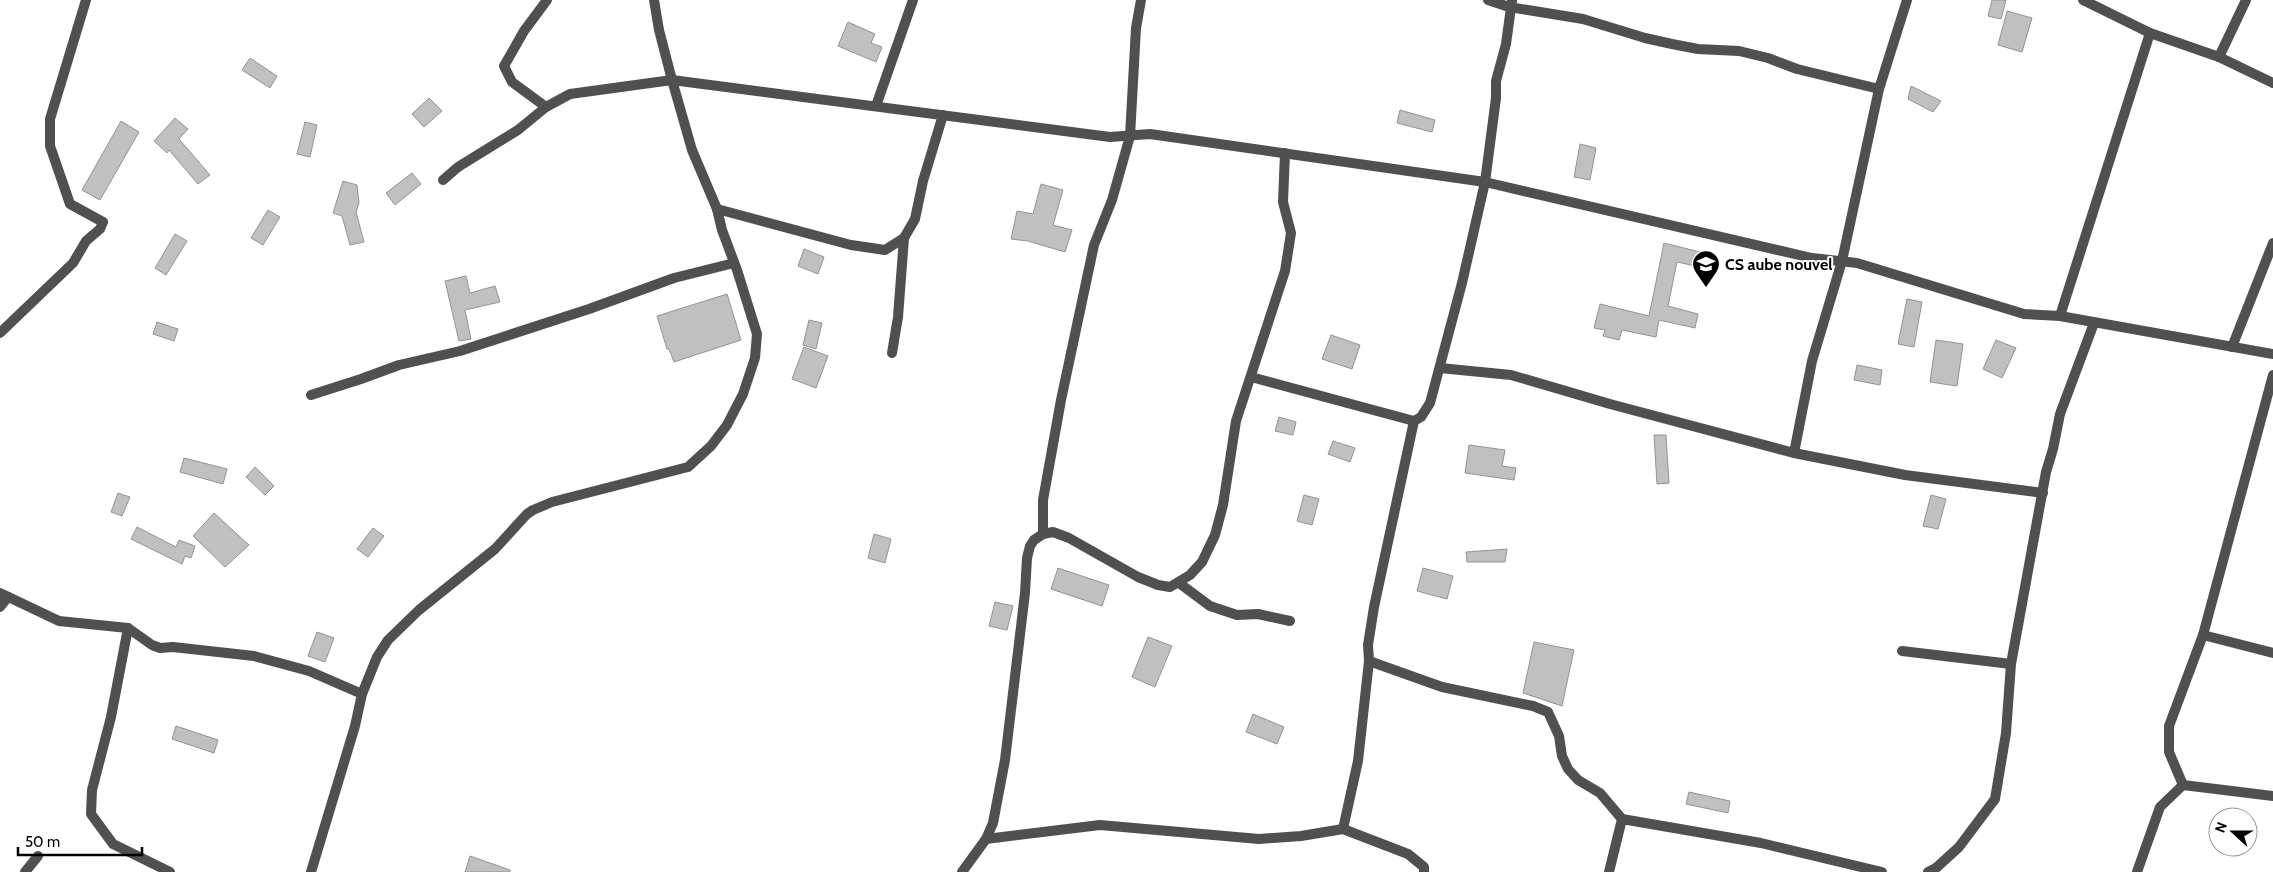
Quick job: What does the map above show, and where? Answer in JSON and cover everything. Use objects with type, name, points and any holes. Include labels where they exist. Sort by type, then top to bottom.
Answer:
[{"type":"street","points":[[0,333],[73,263],[86,241],[100,229],[103,222],[70,204],[50,146],[50,118],[86,0]]},
{"type":"street","points":[[546,107],[512,82],[504,66],[524,32],[547,0]]},
{"type":"street","points":[[311,872],[355,726],[362,694],[377,657],[388,640],[419,610],[495,549],[533,510],[552,502],[688,466],[711,446],[727,425],[743,394],[755,358],[757,334],[722,230],[717,209],[692,150],[659,30],[654,0]]},
{"type":"street","points":[[876,106],[913,0]]},
{"type":"street","points":[[1043,534],[1042,500],[1048,466],[1094,245],[1112,200],[1130,136],[1136,28],[1140,0]]},
{"type":"street","points":[[1488,0],[1511,3],[1569,16],[1645,38],[1681,46],[1698,49],[1739,51],[1768,58],[1797,69],[1879,89]]},
{"type":"street","points":[[1794,453],[1812,362],[1842,261],[1879,89],[1907,0]]},
{"type":"street","points":[[2083,0],[2150,33],[2219,57],[2273,83]]},
{"type":"street","points":[[2219,57],[2246,0]]},
{"type":"street","points":[[1251,377],[1414,421],[1421,417],[1430,402],[1440,368],[1485,182],[1496,98],[1496,81],[1506,44],[1511,3]]},
{"type":"street","points":[[2060,316],[2150,33]]},
{"type":"street","points":[[443,180],[458,167],[518,130],[546,107],[570,94],[672,80],[1110,136],[1150,134],[1485,182],[1812,258],[1842,261],[1900,275],[1945,291],[2024,314],[2060,316],[2273,354]]},
{"type":"street","points":[[892,353],[898,317],[904,238],[915,219],[923,181],[943,115]]},
{"type":"street","points":[[962,872],[986,839],[993,823],[1005,760],[1025,593],[1027,558],[1030,546],[1043,534],[1053,532],[1069,538],[1138,577],[1158,585],[1170,587],[1180,583],[1202,562],[1215,535],[1223,505],[1236,421],[1285,271],[1291,233],[1283,202],[1285,153]]},
{"type":"street","points":[[717,209],[871,249],[885,250],[904,238]]},
{"type":"street","points":[[2232,347],[2273,243]]},
{"type":"street","points":[[311,395],[361,380],[399,365],[460,351],[590,309],[674,278],[734,263]]},
{"type":"street","points":[[1928,872],[1936,868],[1958,847],[1996,800],[2006,733],[2011,664],[2043,493],[2060,414],[2094,323]]},
{"type":"street","points":[[1440,368],[1511,375],[1610,404],[1794,453],[1905,476],[2043,493]]},
{"type":"street","points":[[2183,785],[2169,752],[2169,726],[2203,635],[2273,375]]},
{"type":"street","points":[[1343,829],[1358,761],[1369,661],[1368,645],[1374,607],[1414,421]]},
{"type":"street","points":[[1180,583],[1210,606],[1237,616],[1258,614],[1290,621]]},
{"type":"street","points":[[0,607],[4,595],[59,621],[128,628],[152,645],[160,648],[192,648],[254,656],[309,671],[362,694]]},
{"type":"street","points":[[128,628],[111,717],[92,790],[91,814],[113,844],[170,872]]},
{"type":"street","points":[[2203,635],[2273,653]]},
{"type":"street","points":[[1902,651],[2011,664]]},
{"type":"street","points":[[1369,661],[1442,687],[1533,706],[1548,712],[1559,736],[1562,756],[1568,769],[1578,780],[1600,793],[1622,819],[1762,843],[1882,872]]},
{"type":"street","points":[[2183,785],[2273,796]]},
{"type":"street","points":[[2137,872],[2160,807],[2183,785]]},
{"type":"street","points":[[1610,872],[1622,819]]},
{"type":"street","points":[[986,839],[1100,825],[1259,839],[1301,836],[1343,829],[1408,854],[1424,867],[1424,872]]},
{"type":"street","points":[[25,872],[38,856]]},
{"type":"building","points":[[1992,0],[2006,0],[2001,19],[1988,16]]},
{"type":"building","points":[[2007,11],[2032,18],[2022,52],[1998,45]]},
{"type":"building","points":[[848,22],[875,34],[871,43],[882,47],[876,62],[838,46]]},
{"type":"building","points":[[250,58],[277,76],[270,88],[242,70]]},
{"type":"building","points":[[1911,86],[1941,101],[1933,112],[1908,99]]},
{"type":"building","points":[[429,98],[442,111],[424,127],[412,114]]},
{"type":"building","points":[[1400,110],[1435,120],[1432,132],[1397,123]]},
{"type":"building","points":[[175,118],[188,129],[179,139],[210,175],[198,184],[169,150],[167,153],[154,141]]},
{"type":"building","points":[[121,121],[139,132],[100,200],[82,190]]},
{"type":"building","points":[[305,122],[317,125],[310,157],[297,154]]},
{"type":"building","points":[[1580,144],[1596,148],[1590,180],[1574,177]]},
{"type":"building","points":[[412,173],[421,184],[395,205],[386,193]]},
{"type":"building","points":[[343,181],[357,185],[359,203],[356,212],[364,242],[350,245],[342,216],[333,213]]},
{"type":"building","points":[[1041,184],[1063,190],[1053,225],[1072,230],[1065,252],[1028,241],[1011,239],[1017,211],[1033,214]]},
{"type":"building","points":[[268,210],[280,217],[263,245],[251,238]]},
{"type":"building","points":[[175,234],[187,241],[166,275],[155,268]]},
{"type":"building","points":[[1664,243],[1712,255],[1709,269],[1677,262],[1668,306],[1698,314],[1695,328],[1659,320],[1656,337],[1622,330],[1619,340],[1603,336],[1605,330],[1594,328],[1600,304],[1649,316]]},
{"type":"building","points":[[804,249],[824,257],[818,274],[798,266]]},
{"type":"building","points":[[466,276],[470,293],[495,286],[500,302],[465,310],[471,339],[459,341],[445,281]]},
{"type":"building","points":[[727,294],[741,340],[674,362],[669,349],[667,349],[657,316]]},
{"type":"building","points":[[1907,299],[1922,302],[1914,347],[1898,344]]},
{"type":"building","points":[[809,320],[822,323],[816,349],[803,345]]},
{"type":"building","points":[[157,322],[178,329],[174,341],[153,334]]},
{"type":"building","points":[[1331,335],[1360,345],[1352,369],[1322,359]]},
{"type":"building","points":[[1936,340],[1963,344],[1957,386],[1930,382]]},
{"type":"building","points":[[1996,340],[2016,348],[2002,378],[1983,369]]},
{"type":"building","points":[[804,347],[828,356],[816,388],[792,379]]},
{"type":"building","points":[[1857,365],[1882,370],[1880,385],[1854,380]]},
{"type":"building","points":[[1279,417],[1296,422],[1293,435],[1275,431]]},
{"type":"building","points":[[1654,435],[1666,435],[1669,483],[1657,484]]},
{"type":"building","points":[[1333,441],[1355,448],[1350,462],[1328,454]]},
{"type":"building","points":[[1469,445],[1505,450],[1502,466],[1516,468],[1514,480],[1465,473]]},
{"type":"building","points":[[184,458],[227,469],[223,484],[180,472]]},
{"type":"building","points":[[255,467],[274,486],[265,495],[246,477]]},
{"type":"building","points":[[118,493],[130,497],[122,516],[111,512]]},
{"type":"building","points":[[1304,495],[1319,499],[1312,525],[1297,521]]},
{"type":"building","points":[[1931,495],[1946,499],[1938,529],[1923,526]]},
{"type":"building","points":[[214,513],[249,545],[225,567],[193,536]]},
{"type":"building","points":[[137,527],[176,547],[179,540],[195,546],[191,558],[185,556],[182,564],[131,539]]},
{"type":"building","points":[[373,528],[384,536],[368,557],[357,549]]},
{"type":"building","points":[[874,534],[891,539],[885,563],[868,558]]},
{"type":"building","points":[[1507,549],[1505,562],[1467,562],[1466,552]]},
{"type":"building","points":[[1058,568],[1109,585],[1102,606],[1051,589]]},
{"type":"building","points":[[1423,568],[1453,576],[1447,599],[1417,591]]},
{"type":"building","points":[[995,602],[1013,606],[1007,630],[989,626]]},
{"type":"building","points":[[317,632],[334,638],[325,662],[308,656]]},
{"type":"building","points":[[1148,637],[1172,646],[1155,687],[1132,677]]},
{"type":"building","points":[[1534,642],[1574,650],[1562,706],[1523,693]]},
{"type":"building","points":[[1253,714],[1284,727],[1277,744],[1246,732]]},
{"type":"building","points":[[176,726],[218,740],[214,753],[172,739]]},
{"type":"building","points":[[1689,792],[1730,801],[1728,813],[1686,804]]},
{"type":"building","points":[[470,856],[510,870],[510,872],[465,872]]},
{"type":"place","name":"CS aube nouvel","points":[[1706,288]]}]
